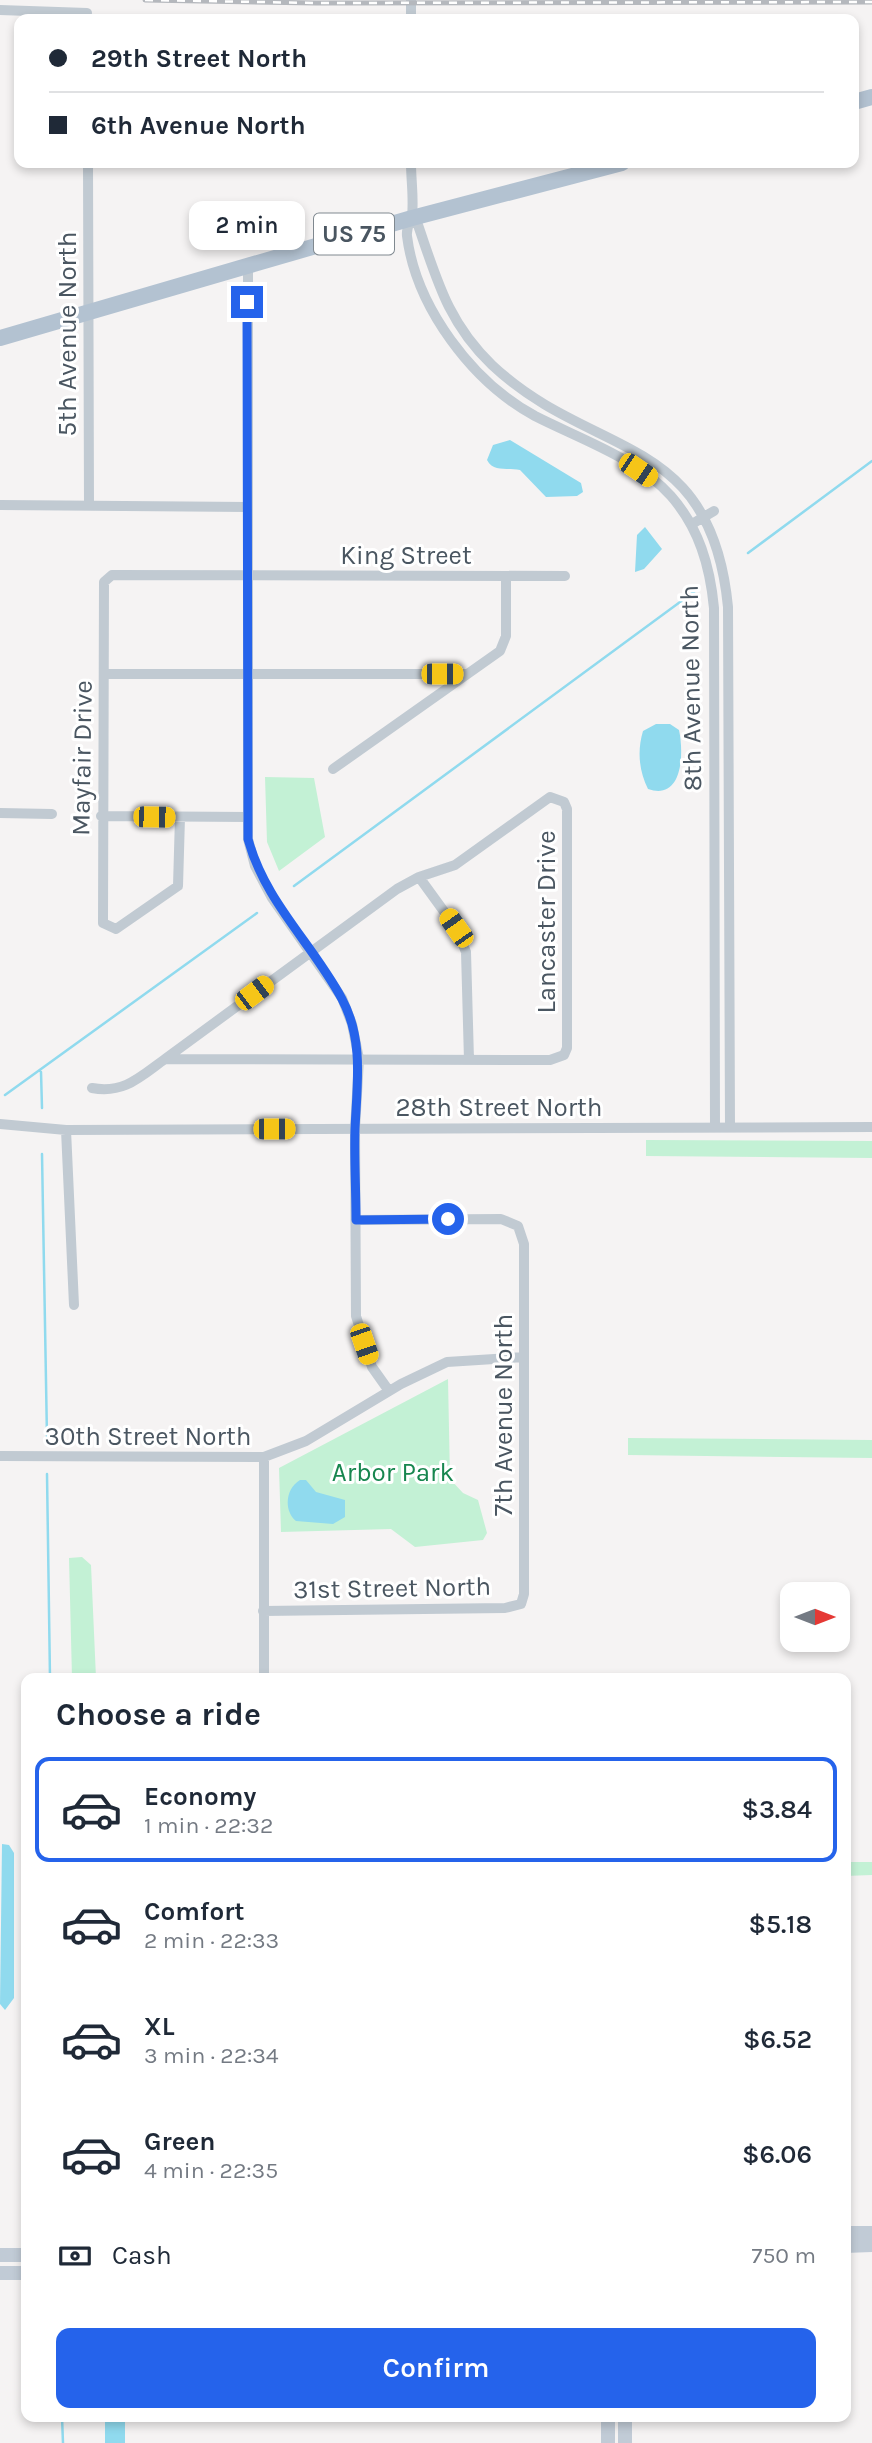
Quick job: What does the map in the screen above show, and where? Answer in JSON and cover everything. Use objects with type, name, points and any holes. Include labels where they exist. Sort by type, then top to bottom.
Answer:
[{"type":"main road","name":"US 75","points":[[0,338],[412,218],[603,168]]},
{"type":"main road","points":[[851,2233],[872,2233]]},
{"type":"main road","points":[[851,2246],[872,2245]]},
{"type":"main road","points":[[0,2255],[21,2255]]},
{"type":"main road","points":[[0,2273],[21,2273]]},
{"type":"main road","points":[[608,2422],[608,2443]]},
{"type":"main road","points":[[625,2422],[625,2443]]},
{"type":"street","points":[[0,10],[58,14]]},
{"type":"street","name":"5th Avenue North","points":[[88,168],[89,506]]},
{"type":"street","points":[[411,168],[412,218]]},
{"type":"street","name":"8th Avenue North","points":[[715,1127],[714,608],[704,554],[692,524],[670,495],[650,478],[625,461],[531,414],[503,394],[474,367],[444,329],[421,284],[407,237],[406,228],[412,218],[418,225],[444,300],[472,343],[491,363],[539,401],[633,449],[659,466],[709,514],[728,607],[730,1127]]},
{"type":"street","points":[[247,265],[248,839],[256,866],[272,898],[342,998],[352,1024],[359,1059],[355,1129],[356,1316],[372,1367],[389,1391]]},
{"type":"street","points":[[0,505],[247,507]]},
{"type":"street","points":[[692,524],[709,514]]},
{"type":"street","name":"Mayfair Drive","points":[[180,817],[178,886],[116,929],[103,923],[104,582],[111,575],[247,576]]},
{"type":"street","name":"King Street","points":[[247,576],[565,576]]},
{"type":"street","points":[[333,769],[504,645],[506,576]]},
{"type":"street","points":[[104,674],[467,674]]},
{"type":"street","name":"Lancaster Drive","points":[[92,1088],[111,1091],[134,1082],[309,952],[397,889],[419,877],[455,865],[550,797],[564,802],[567,809],[567,1048],[557,1059],[165,1059]]},
{"type":"street","points":[[0,813],[52,814]]},
{"type":"street","points":[[102,816],[247,817]]},
{"type":"street","points":[[419,877],[464,945],[469,966],[469,1060]]},
{"type":"street","name":"28th Street North","points":[[0,1124],[66,1130],[872,1127]]},
{"type":"street","points":[[66,1130],[74,1305]]},
{"type":"street","name":"7th Avenue North","points":[[356,1220],[502,1219],[518,1226],[524,1244],[525,1582],[521,1604]]},
{"type":"street","name":"30th Street North","points":[[0,1456],[264,1457],[306,1441],[389,1391],[447,1362],[524,1357]]},
{"type":"street","points":[[264,1457],[264,1673]]},
{"type":"street","name":"31st Street North","points":[[263,1611],[505,1608],[521,1604]]},
{"type":"green space","points":[[265,777],[314,778],[325,837],[279,871],[267,842]]},
{"type":"green space","points":[[646,1140],[872,1141],[872,1158],[646,1156]]},
{"type":"green space","name":"Arbor Park","points":[[448,1379],[450,1479],[463,1493],[478,1500],[487,1533],[483,1540],[415,1547],[391,1529],[281,1532],[279,1468]]},
{"type":"green space","points":[[628,1438],[872,1440],[872,1458],[628,1455]]},
{"type":"green space","points":[[82,1557],[91,1565],[96,1673],[72,1673],[69,1558]]},
{"type":"green space","points":[[851,1862],[872,1862],[872,1875],[851,1876]]},
{"type":"water","points":[[510,440],[581,483],[583,492],[577,496],[546,497],[520,470],[493,467],[487,460],[493,445]]},
{"type":"water","points":[[645,527],[662,549],[644,569],[635,572],[637,535]]},
{"type":"water","points":[[656,724],[670,724],[679,730],[681,751],[675,782],[660,791],[648,789],[640,761],[643,731]]},
{"type":"water","points":[[300,1480],[306,1480],[316,1492],[345,1500],[345,1517],[333,1524],[296,1521],[289,1511],[288,1499],[292,1488]]},
{"type":"water","points":[[2,1844],[9,1845],[14,1853],[14,1998],[5,2010],[0,2004]]},
{"type":"water","points":[[105,2422],[125,2422],[125,2443],[105,2443]]},
{"type":"waterway","points":[[748,553],[872,461]]},
{"type":"waterway","points":[[294,886],[695,591]]},
{"type":"waterway","points":[[5,1095],[257,913]]},
{"type":"waterway","points":[[41,1072],[42,1108]]},
{"type":"waterway","points":[[42,1154],[47,1438]]},
{"type":"waterway","points":[[47,1474],[50,1673]]},
{"type":"waterway","points":[[62,2422],[63,2443]]},
{"type":"railway","points":[[145,0],[316,3],[872,2]]},
{"type":"route","points":[[247,302],[248,839],[256,866],[272,898],[342,998],[352,1024],[359,1059],[355,1129],[356,1220],[448,1219]]}]
